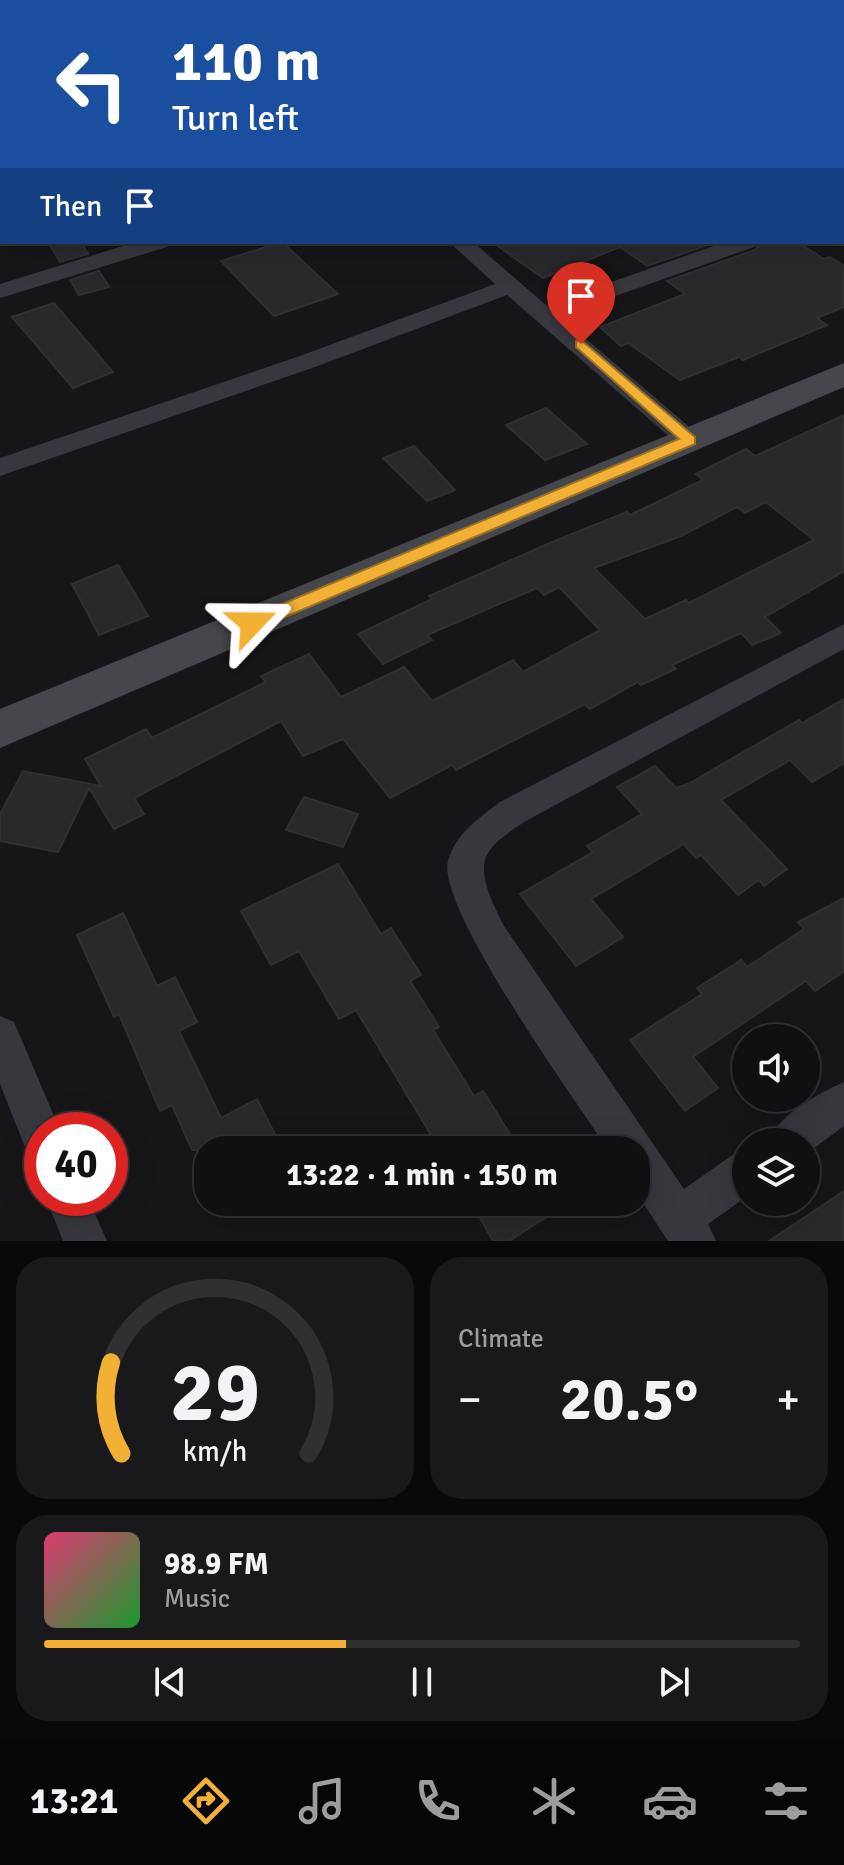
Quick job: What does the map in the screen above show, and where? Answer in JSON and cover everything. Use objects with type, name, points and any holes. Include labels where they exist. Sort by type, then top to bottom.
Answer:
[{"type":"street","points":[[0,291],[153,244]]},
{"type":"street","points":[[462,244],[690,441]]},
{"type":"street","points":[[545,313],[740,244]]},
{"type":"street","points":[[0,467],[291,367],[512,285]]},
{"type":"street","points":[[0,729],[844,374]]},
{"type":"street","points":[[623,1136],[491,938],[472,896],[465,863],[478,838],[512,812],[844,635]]},
{"type":"street","points":[[0,1035],[8,1080],[27,1112]]},
{"type":"street","points":[[808,1128],[844,1102]]},
{"type":"street","points":[[650,1176],[686,1230],[732,1185]]},
{"type":"street","points":[[75,1216],[85,1241]]},
{"type":"building","points":[[49,244],[82,244],[88,254],[60,262]]},
{"type":"building","points":[[284,244],[338,294],[274,316],[221,261]]},
{"type":"building","points":[[495,244],[710,244],[647,266],[620,247],[543,278]]},
{"type":"building","points":[[759,244],[800,244],[824,259],[830,257],[844,266],[844,307],[817,318],[827,325],[743,360],[739,357],[680,380],[628,343],[621,346],[600,327],[685,294],[667,281],[755,250]]},
{"type":"building","points":[[99,271],[109,287],[79,295],[70,280]]},
{"type":"building","points":[[54,303],[113,372],[73,388],[12,317]]},
{"type":"building","points":[[546,408],[587,444],[545,460],[506,425]]},
{"type":"building","points":[[844,415],[844,571],[765,617],[781,633],[752,645],[741,633],[672,665],[676,669],[641,685],[638,682],[590,709],[585,704],[456,770],[452,765],[390,798],[343,739],[303,756],[281,721],[134,798],[144,814],[114,829],[89,788],[58,852],[0,841],[0,814],[23,771],[101,786],[85,759],[146,729],[152,738],[266,682],[261,676],[309,654],[341,697],[404,667],[432,701],[513,660],[523,672],[600,630],[559,587],[544,595],[537,588],[427,635],[432,640],[383,664],[358,634],[432,599],[429,596],[557,540],[627,512],[630,515],[703,480],[696,474],[746,449],[755,456]],"holes":[[[766,502],[814,540],[689,603],[686,600],[645,619],[594,568],[681,536],[737,507],[745,513]]]},
{"type":"building","points":[[414,446],[455,490],[427,501],[383,458]]},
{"type":"building","points":[[118,565],[148,616],[99,635],[72,584]]},
{"type":"building","points":[[844,699],[844,763],[812,782],[790,760],[721,800],[787,869],[764,886],[759,880],[738,895],[701,855],[696,858],[684,844],[591,899],[623,937],[576,966],[520,894],[593,852],[587,846],[642,814],[617,787],[655,766],[676,788],[688,784],[799,720],[802,723]]},
{"type":"building","points":[[304,797],[358,814],[343,847],[286,830]]},
{"type":"building","points":[[338,864],[381,934],[391,928],[421,975],[410,981],[439,1027],[433,1030],[474,1096],[483,1091],[511,1136],[432,1136],[356,1010],[339,1019],[299,951],[271,965],[241,911]]},
{"type":"building","points":[[844,898],[844,971],[815,991],[806,981],[742,1024],[732,1024],[732,1031],[693,1057],[718,1088],[685,1111],[630,1040],[702,994],[697,988],[741,960],[747,967],[804,929],[798,922]]},
{"type":"building","points":[[123,913],[157,986],[175,977],[197,1022],[179,1031],[221,1118],[257,1099],[276,1136],[194,1136],[192,1150],[172,1105],[160,1111],[119,1014],[114,1017],[77,935]]},
{"type":"building","points":[[844,1191],[844,1241],[769,1241],[806,1216],[820,1216],[820,1207]]},
{"type":"building","points":[[479,1216],[548,1216],[509,1241],[493,1241]]},
{"type":"route","points":[[252,623],[690,441],[581,344]]}]
